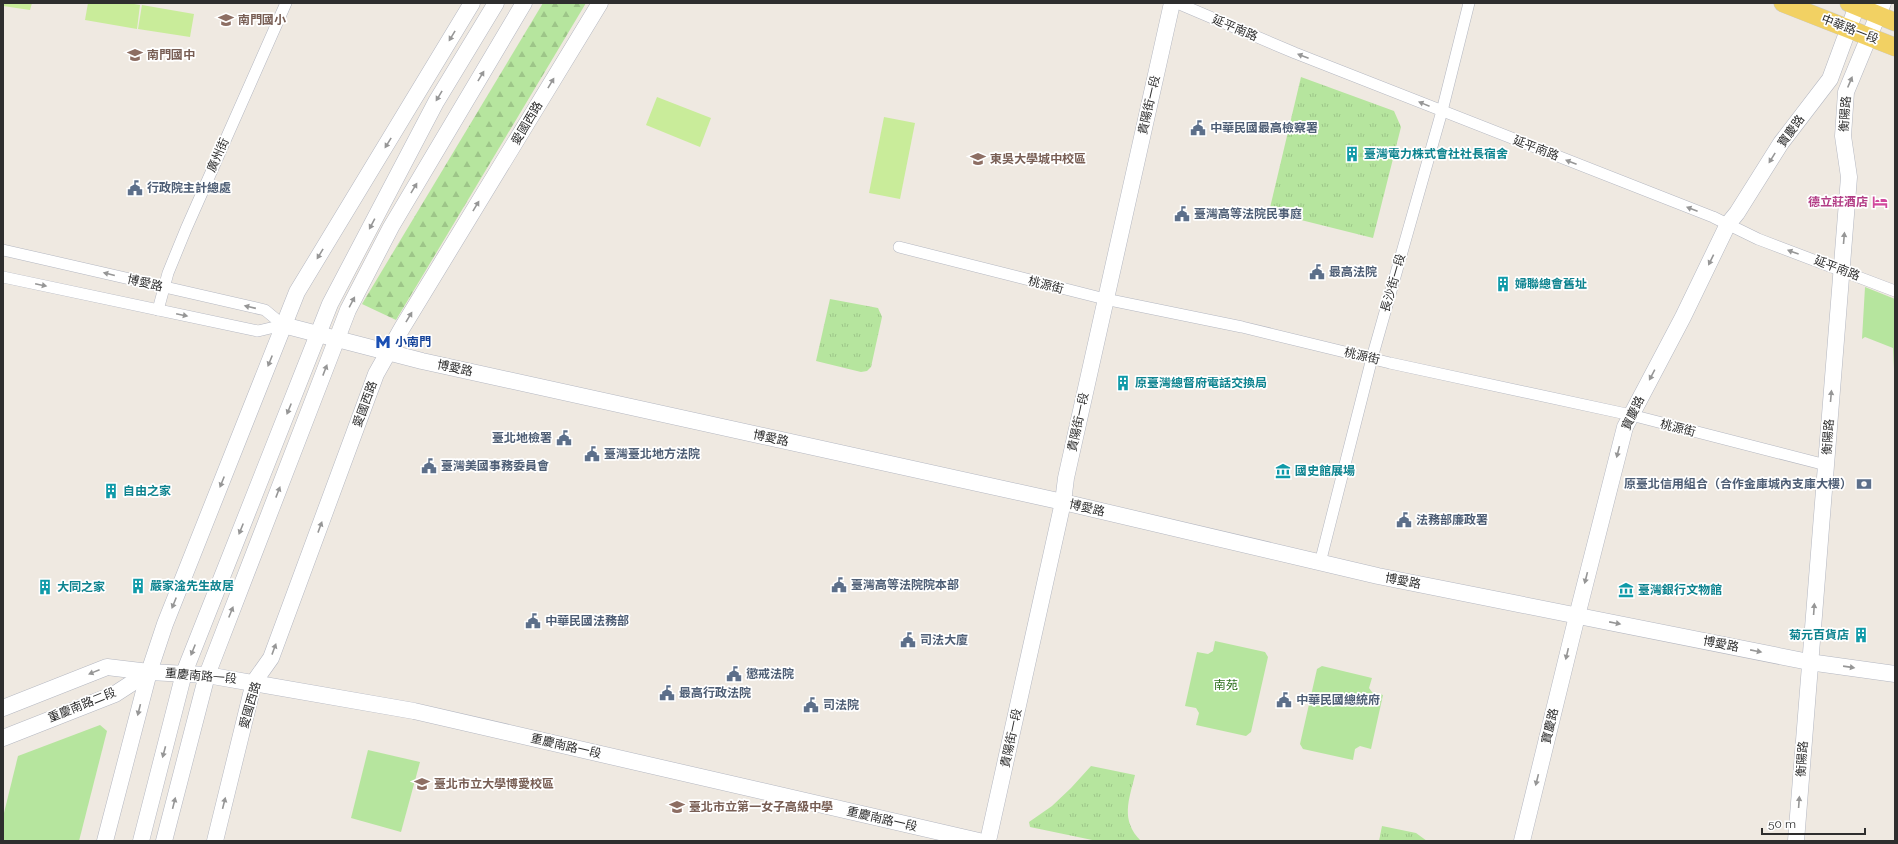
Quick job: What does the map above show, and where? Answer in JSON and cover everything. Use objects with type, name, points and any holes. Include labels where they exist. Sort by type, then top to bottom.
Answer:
[{"type":"main road","name":"中華路一段","points":[[1783,3],[1895,47]]},
{"type":"main road","name":"中華路一段","points":[[1855,4],[1886,13]]},
{"type":"street","name":"廣州街","points":[[158,310],[168,273],[186,228],[286,3]]},
{"type":"street","points":[[105,841],[149,672],[165,624],[297,292],[472,3]]},
{"type":"street","points":[[141,841],[184,673],[330,304],[436,102],[496,3]]},
{"type":"street","points":[[164,841],[206,675],[348,310],[391,227],[524,3]]},
{"type":"street","name":"愛國西路","points":[[215,841],[254,682],[271,658],[376,374],[410,314],[600,3]]},
{"type":"street","name":"貴陽街一段","points":[[988,841],[1063,502],[1066,478],[1105,299],[1172,3]]},
{"type":"street","name":"延平南路","points":[[1177,3],[1295,53],[1713,217],[1758,239],[1895,291]]},
{"type":"street","name":"長沙街一段","points":[[1320,563],[1372,358],[1442,111],[1469,3]]},
{"type":"street","name":"寶慶路","points":[[1522,841],[1576,616],[1625,427],[1683,317],[1728,224],[1738,213],[1781,143],[1830,79],[1848,29],[1855,4]]},
{"type":"street","name":"衡陽路","points":[[1796,841],[1849,178],[1843,136],[1846,92],[1870,37],[1886,13]]},
{"type":"street","name":"桃源街","points":[[899,247],[1105,299],[1242,327],[1372,358],[1630,415],[1826,465]]},
{"type":"street","name":"博愛路","points":[[3,250],[265,310],[283,325]]},
{"type":"street","name":"博愛路","points":[[3,277],[258,331],[283,325],[422,360],[687,420],[1063,502],[1378,576],[1810,662],[1895,674]]},
{"type":"street","name":"重慶南路二段","points":[[3,708],[107,667],[149,672]]},
{"type":"street","name":"重慶南路一段","points":[[149,672],[206,675],[254,682],[414,711],[979,841]]},
{"type":"street","name":"重慶南路二段","points":[[3,738],[115,694],[149,672]]},
{"type":"green space","points":[[3,3],[32,3],[30,10],[3,6]]},
{"type":"green space","points":[[88,3],[128,3],[140,5],[137,29],[85,20]]},
{"type":"green space","points":[[543,3],[586,3],[396,320],[362,304]]},
{"type":"green space","points":[[142,5],[194,14],[190,37],[138,29]]},
{"type":"green space","points":[[1301,77],[1394,111],[1401,127],[1373,238],[1269,212]]},
{"type":"green space","points":[[657,97],[711,118],[700,147],[646,125]]},
{"type":"green space","points":[[884,117],[915,123],[900,199],[869,193]]},
{"type":"green space","points":[[1865,287],[1895,299],[1895,390],[1893,348],[1865,337],[1862,339]]},
{"type":"green space","points":[[830,299],[878,308],[882,317],[871,367],[867,371],[861,372],[816,361]]},
{"type":"green space","name":"南苑","points":[[1215,641],[1265,652],[1268,657],[1251,732],[1246,736],[1196,725],[1199,713],[1196,708],[1185,706],[1197,652],[1208,654],[1213,651]]},
{"type":"green space","points":[[1322,666],[1372,678],[1369,688],[1372,692],[1383,695],[1371,749],[1360,746],[1355,749],[1353,760],[1303,749],[1300,744],[1317,669]]},
{"type":"green space","points":[[100,725],[107,731],[79,841],[3,841],[3,817],[18,756]]},
{"type":"green space","points":[[368,750],[420,762],[401,832],[351,818]]},
{"type":"green space","points":[[1091,766],[1135,775],[1129,801],[1128,817],[1134,833],[1141,841],[1097,841],[1030,827],[1029,822],[1052,806]]},
{"type":"green space","points":[[1382,826],[1416,833],[1427,841],[1379,841]]},
{"type":"place","name":"南門國小","points":[[226,20]]},
{"type":"place","name":"南門國中","points":[[135,55]]},
{"type":"place","name":"中華民國最高檢察署","points":[[1198,128]]},
{"type":"place","name":"臺灣電力株式會社社長宿舍","points":[[1352,154]]},
{"type":"place","name":"東吳大學城中校區","points":[[978,159]]},
{"type":"place","name":"行政院主計總處","points":[[135,188]]},
{"type":"place","name":"德立莊酒店","points":[[1880,202]]},
{"type":"place","name":"臺灣高等法院民事庭","points":[[1182,214]]},
{"type":"place","name":"最高法院","points":[[1317,272]]},
{"type":"place","name":"婦聯總會舊址","points":[[1503,284]]},
{"type":"place","name":"小南門","points":[[383,342]]},
{"type":"place","name":"原臺灣總督府電話交換局","points":[[1123,383]]},
{"type":"place","name":"臺北地檢署","points":[[564,438]]},
{"type":"place","name":"臺灣臺北地方法院","points":[[592,454]]},
{"type":"place","name":"臺灣美國事務委員會","points":[[429,466]]},
{"type":"place","name":"國史館展場","points":[[1283,471]]},
{"type":"place","name":"原臺北信用組合（合作金庫城內支庫大樓）","points":[[1864,484]]},
{"type":"place","name":"自由之家","points":[[111,491]]},
{"type":"place","name":"法務部廉政署","points":[[1404,520]]},
{"type":"place","name":"臺灣高等法院院本部","points":[[839,585]]},
{"type":"place","name":"嚴家淦先生故居","points":[[138,586]]},
{"type":"place","name":"大同之家","points":[[45,587]]},
{"type":"place","name":"臺灣銀行文物館","points":[[1626,590]]},
{"type":"place","name":"中華民國法務部","points":[[533,621]]},
{"type":"place","name":"菊元百貨店","points":[[1861,635]]},
{"type":"place","name":"司法大廈","points":[[908,640]]},
{"type":"place","name":"懲戒法院","points":[[734,674]]},
{"type":"place","name":"最高行政法院","points":[[667,693]]},
{"type":"place","name":"中華民國總統府","points":[[1284,700]]},
{"type":"place","name":"司法院","points":[[811,705]]},
{"type":"place","name":"臺北市立大學博愛校區","points":[[422,784]]},
{"type":"place","name":"臺北市立第一女子高級中學","points":[[677,807]]}]
